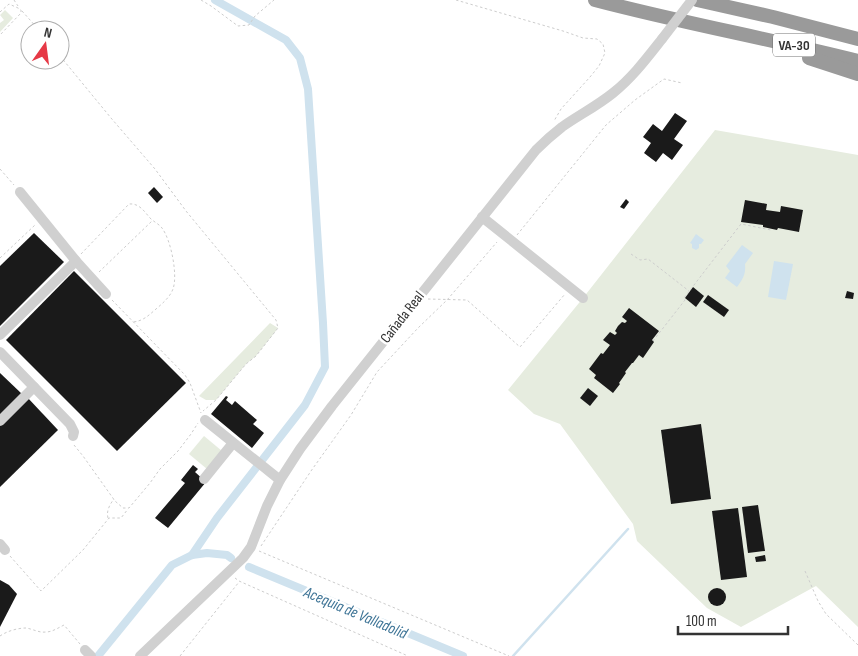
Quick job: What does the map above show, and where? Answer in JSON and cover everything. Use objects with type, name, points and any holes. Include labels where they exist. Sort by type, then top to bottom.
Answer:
[{"type":"highway","name":"VA-30","points":[[595,0],[858,61]]},
{"type":"highway","name":"VA-30","points":[[697,0],[773,16],[858,39]]},
{"type":"highway","points":[[773,16],[795,17],[858,29]]},
{"type":"highway","points":[[730,32],[858,74]]},
{"type":"street","name":"Cañada Real","points":[[140,656],[254,549],[267,506],[280,480],[300,449],[332,406],[536,150],[553,134],[595,107],[623,85],[644,62],[692,0]]},
{"type":"street","points":[[20,192],[39,221],[106,294]]},
{"type":"street","points":[[482,217],[583,298]]},
{"type":"street","points":[[0,336],[76,261]]},
{"type":"street","points":[[0,352],[70,424],[74,432],[73,436]]},
{"type":"street","points":[[0,421],[34,387]]},
{"type":"street","points":[[202,421],[280,480]]},
{"type":"street","points":[[204,480],[233,443]]},
{"type":"path","points":[[14,0],[18,8]]},
{"type":"path","points":[[201,0],[238,26],[249,25],[255,16],[274,0]]},
{"type":"path","points":[[456,0],[583,38],[597,39],[603,44],[605,53],[599,66],[562,109],[554,122],[553,134]]},
{"type":"path","points":[[0,12],[9,4],[21,10],[30,20]]},
{"type":"path","points":[[0,35],[21,10]]},
{"type":"path","points":[[70,68],[155,169],[186,211],[276,320],[278,328],[256,356],[246,364],[216,400],[201,412],[185,375],[106,294]]},
{"type":"path","points":[[512,242],[606,125],[635,100],[664,80],[682,83]]},
{"type":"path","points":[[0,169],[20,192]]},
{"type":"path","points":[[76,261],[129,204],[136,204],[142,208],[164,230],[172,249],[175,282],[173,290],[167,299],[145,319],[133,322]]},
{"type":"path","points":[[92,278],[152,220]]},
{"type":"path","points":[[0,258],[39,221]]},
{"type":"path","points":[[653,341],[741,224],[771,229]]},
{"type":"path","points":[[503,234],[447,300],[377,372],[351,415],[254,549],[509,656]]},
{"type":"path","points":[[631,254],[640,260],[648,259],[689,292]]},
{"type":"path","points":[[418,298],[467,300],[520,347],[570,288]]},
{"type":"path","points":[[108,518],[121,518],[202,421]]},
{"type":"path","points":[[73,436],[72,442],[75,448],[114,499],[123,508],[129,508]]},
{"type":"path","points":[[2,547],[41,591],[83,550],[108,518],[108,509],[114,499]]},
{"type":"path","points":[[231,570],[239,581],[408,656]]},
{"type":"path","points":[[806,571],[818,602],[826,614],[858,645]]},
{"type":"path","points":[[180,656],[239,581]]},
{"type":"path","points":[[0,636],[26,628],[51,632],[64,625],[88,653]]},
{"type":"shaded area","points":[[5,10],[13,18],[0,32],[0,23],[4,20],[0,15]]},
{"type":"shaded area","points":[[715,130],[858,155],[858,627],[816,586],[741,627],[707,608],[637,541],[633,524],[560,424],[534,414],[508,390]]},
{"type":"shaded area","points":[[270,323],[278,328],[256,356],[246,364],[216,400],[206,400],[199,396]]},
{"type":"shaded area","points":[[204,436],[222,451],[207,469],[189,454]]},
{"type":"water","points":[[696,234],[704,240],[696,250],[692,248],[690,243]]},
{"type":"water","points":[[742,245],[753,253],[745,264],[744,276],[737,287],[725,278],[730,271],[726,266]]},
{"type":"water","points":[[774,261],[793,264],[786,300],[768,297]]},
{"type":"building","points":[[675,113],[687,121],[674,139],[683,145],[672,160],[663,153],[656,162],[644,153],[651,143],[643,137],[653,124],[662,131]]},
{"type":"building","points":[[154,187],[163,197],[157,203],[148,193]]},
{"type":"building","points":[[626,199],[629,202],[624,209],[620,207]]},
{"type":"building","points":[[745,200],[767,204],[766,210],[780,212],[781,206],[803,210],[799,232],[778,228],[777,230],[763,227],[763,225],[741,222]]},
{"type":"building","points":[[34,233],[64,262],[0,326],[0,266]]},
{"type":"building","points":[[74,271],[186,383],[117,451],[6,340]]},
{"type":"building","points":[[693,287],[704,296],[696,307],[685,298]]},
{"type":"building","points":[[847,291],[854,293],[853,299],[845,298]]},
{"type":"building","points":[[708,295],[729,310],[724,317],[703,302]]},
{"type":"building","points":[[629,308],[659,331],[643,358],[639,355],[632,363],[613,393],[594,378],[596,375],[589,369],[601,353],[603,354],[610,345],[603,340],[610,332],[615,335],[618,326],[622,322],[625,323],[627,321],[622,317]]},
{"type":"building","points":[[0,373],[22,394],[0,416]]},
{"type":"building","points":[[588,388],[598,396],[590,406],[580,398]]},
{"type":"building","points":[[226,396],[228,397],[226,400],[232,405],[235,401],[257,420],[253,424],[264,433],[252,448],[211,414]]},
{"type":"building","points":[[27,397],[58,430],[0,487],[0,425]]},
{"type":"building","points":[[701,424],[711,499],[671,504],[661,430]]},
{"type":"building","points":[[193,465],[198,469],[195,472],[206,482],[168,528],[155,518],[185,483],[181,480]]},
{"type":"building","points":[[758,505],[765,551],[748,553],[742,507]]},
{"type":"building","points":[[738,508],[747,577],[721,580],[712,511]]},
{"type":"building","points":[[765,555],[766,561],[756,562],[755,557]]},
{"type":"building","points":[[0,580],[9,585],[17,594],[0,627]]},
{"type":"building","points":[[717,588],[723,591],[726,597],[723,603],[717,606],[711,603],[708,597],[711,591]]},
{"type":"waterway","points":[[192,555],[217,518],[305,405],[325,367],[308,89],[300,58],[286,40],[215,0]]},
{"type":"waterway","points":[[513,656],[628,529]]},
{"type":"waterway","name":"Acequia de Valladolid","points":[[98,656],[172,565],[192,555],[207,553],[227,555],[231,558]]},
{"type":"waterway","name":"Acequia de Valladolid","points":[[249,567],[463,656]]}]
